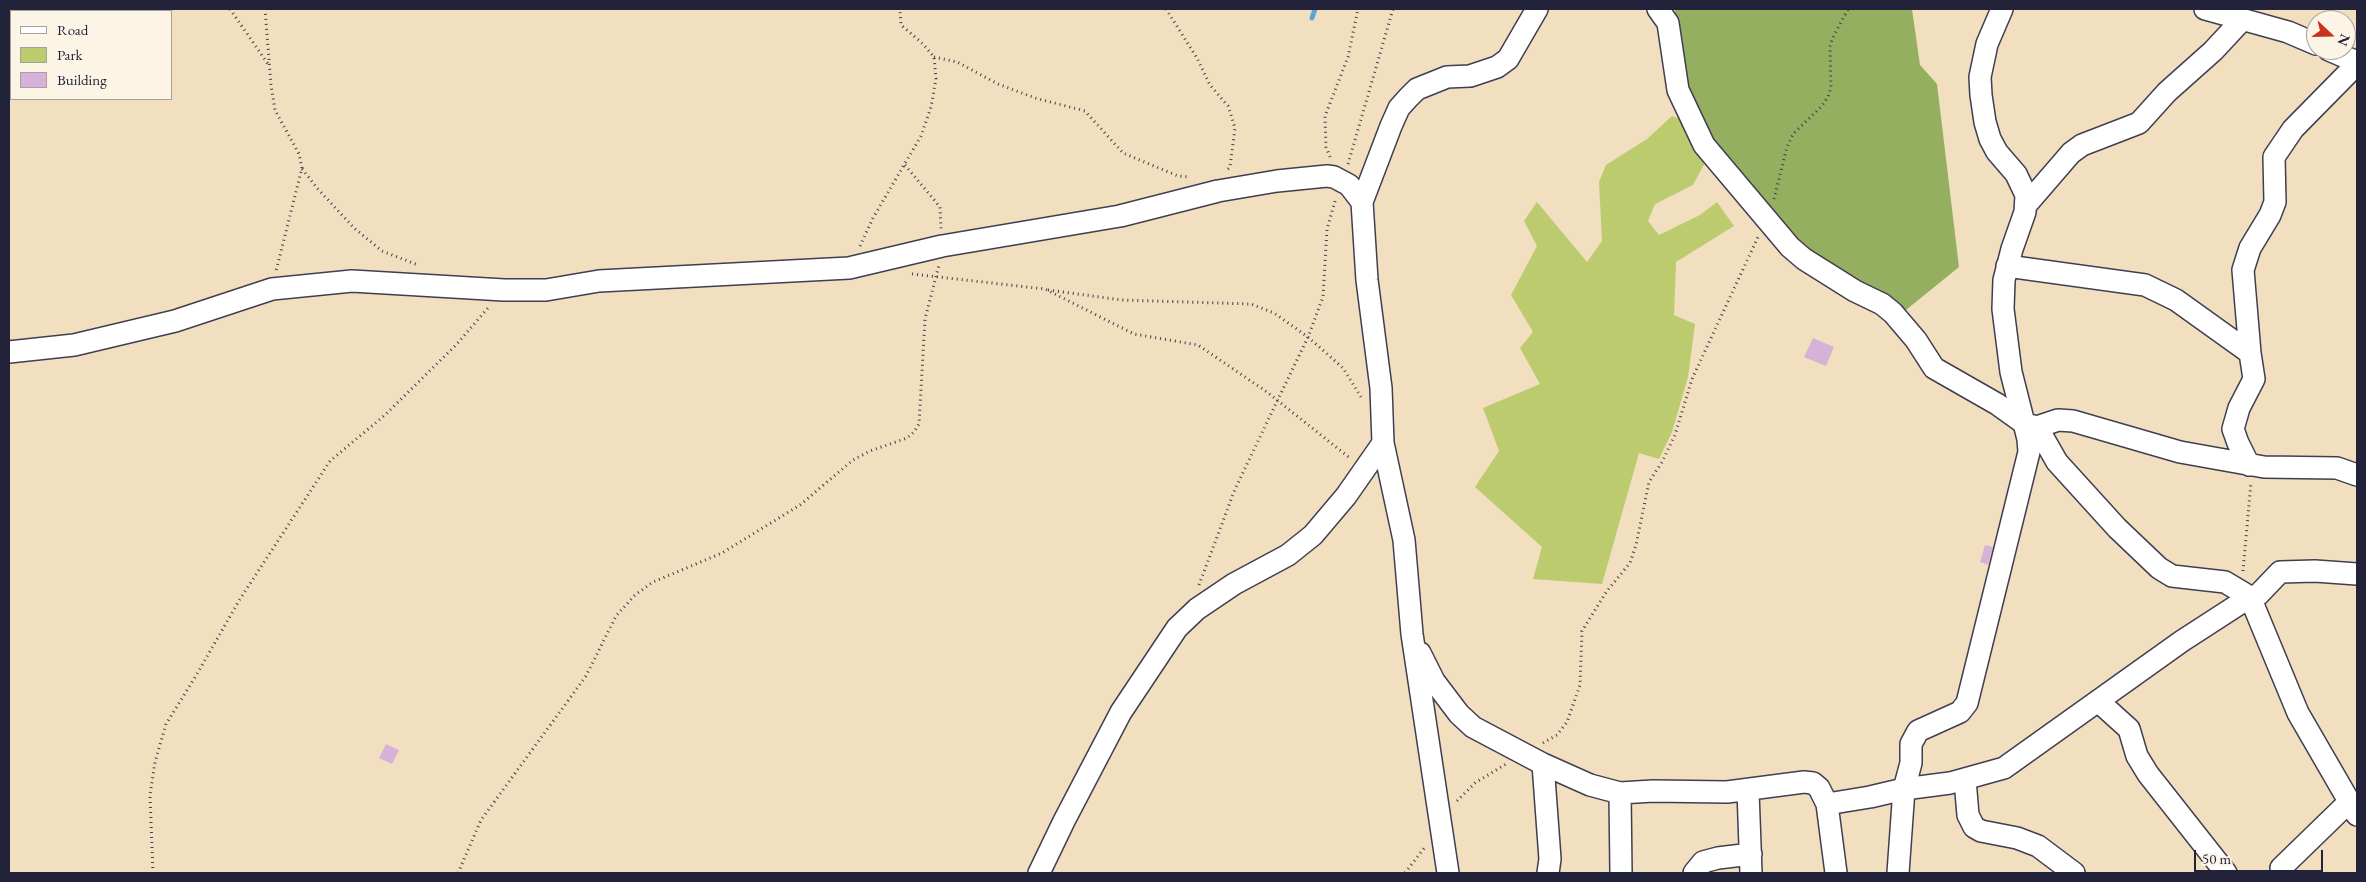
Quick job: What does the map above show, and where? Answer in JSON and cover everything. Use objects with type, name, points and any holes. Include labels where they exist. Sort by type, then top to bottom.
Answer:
[{"type":"street","points":[[1448,873],[1412,634],[1404,540],[1383,443],[1381,388],[1367,280],[1362,202],[1391,126],[1399,108],[1408,98],[1417,89],[1447,77],[1470,76],[1497,67],[1508,59],[1537,9]]},
{"type":"street","points":[[1658,9],[1668,23],[1674,72],[1683,105],[1712,158],[1797,254],[1855,291],[1882,304],[1916,340],[1934,368],[2031,426],[2058,420],[2073,421],[2174,451],[2249,465],[2330,468],[2357,475]]},
{"type":"street","points":[[2002,9],[1988,44],[1980,77],[1981,95],[1990,139],[2022,183],[2027,204]]},
{"type":"street","points":[[2205,9],[2241,21],[2288,32],[2306,40]]},
{"type":"street","points":[[2241,21],[2213,51],[2167,92],[2139,124],[2082,145],[2071,153],[2027,204],[2004,280],[2004,316],[2011,372],[2031,426],[2063,469],[2117,528],[2158,568],[2172,576],[2225,582],[2245,593],[2258,595],[2277,574],[2284,571],[2357,574]]},
{"type":"street","points":[[2249,465],[2233,429],[2239,408],[2254,378],[2243,270],[2250,248],[2270,215],[2275,202],[2274,157],[2293,129],[2357,63]]},
{"type":"street","points":[[9,352],[74,345],[175,321],[272,289],[352,281],[504,290],[546,290],[599,281],[849,268],[942,246],[1120,216],[1218,191],[1277,181],[1327,176],[1349,184],[1362,202]]},
{"type":"street","points":[[2007,266],[2145,285],[2176,300],[2250,353]]},
{"type":"street","points":[[1898,873],[1904,789],[1910,773],[1911,744],[1918,731],[1960,712],[1967,703],[2027,467],[2028,439],[2031,426]]},
{"type":"street","points":[[1039,873],[1121,712],[1177,628],[1192,612],[1234,584],[1288,555],[1302,545],[1322,526],[1383,443]]},
{"type":"street","points":[[1827,804],[1904,789],[1965,780],[2009,765],[2182,641],[2245,593]]},
{"type":"street","points":[[2245,593],[2298,713],[2353,809],[2281,868]]},
{"type":"street","points":[[1412,634],[1434,681],[1459,714],[1473,727],[1522,754],[1590,785],[1620,793],[1748,791],[1804,782],[1813,783],[1819,788],[1827,804],[1836,873]]},
{"type":"street","points":[[2098,701],[2129,729],[2137,756],[2148,774],[2226,873]]},
{"type":"street","points":[[1543,764],[1550,859],[1548,873]]},
{"type":"street","points":[[1965,780],[1968,814],[1974,827],[1981,831],[2017,838],[2038,846],[2074,873]]},
{"type":"street","points":[[1694,873],[1703,862],[1718,858],[1751,864],[1748,791]]},
{"type":"street","points":[[1620,793],[1621,873]]},
{"type":"path","points":[[230,9],[269,64]]},
{"type":"path","points":[[264,9],[275,110],[299,154],[302,168],[318,189],[354,228],[382,250],[420,266]]},
{"type":"path","points":[[900,9],[901,25],[934,56],[957,62],[998,84],[1035,98],[1085,111],[1123,153],[1178,176],[1194,178]]},
{"type":"path","points":[[1166,9],[1197,58],[1210,85],[1228,106],[1234,128],[1230,167],[1219,181],[1218,191]]},
{"type":"path","points":[[1330,160],[1326,147],[1325,116],[1348,57],[1358,9]]},
{"type":"path","points":[[1198,589],[1235,490],[1308,337],[1323,297],[1327,229],[1393,9]]},
{"type":"path","points":[[1405,873],[1440,828],[1457,801],[1476,783],[1557,735],[1567,722],[1580,685],[1582,631],[1607,592],[1630,563],[1636,545],[1649,482],[1662,462],[1675,434],[1692,379],[1772,208],[1787,147],[1794,134],[1821,107],[1828,97],[1831,87],[1830,47],[1832,39],[1848,9]]},
{"type":"path","points":[[849,268],[873,218],[921,136],[931,107],[936,79],[934,56]]},
{"type":"path","points":[[458,873],[481,820],[586,676],[616,616],[635,595],[653,582],[722,553],[800,505],[853,460],[870,451],[907,438],[914,432],[919,424],[925,319],[937,276],[942,246],[940,207],[905,165]]},
{"type":"path","points":[[272,289],[302,168]]},
{"type":"path","points":[[908,273],[1122,300],[1251,304],[1274,312],[1308,337],[1343,368],[1359,391],[1363,401]]},
{"type":"path","points":[[1045,289],[1134,334],[1198,345],[1277,400],[1364,470]]},
{"type":"path","points":[[154,873],[150,795],[155,762],[166,724],[240,599],[330,460],[385,415],[456,345],[504,290]]},
{"type":"path","points":[[2245,593],[2252,483],[2249,465]]},
{"type":"green space","points":[[1676,9],[1912,9],[1920,65],[1937,84],[1959,267],[1901,314],[1777,228],[1686,104],[1670,23]]},
{"type":"green space","points":[[1672,116],[1701,127],[1712,150],[1693,185],[1655,204],[1648,221],[1659,235],[1700,215],[1717,202],[1734,226],[1676,262],[1674,315],[1695,324],[1688,377],[1672,432],[1659,459],[1639,453],[1602,584],[1533,579],[1542,547],[1475,487],[1499,451],[1483,408],[1540,384],[1520,348],[1533,332],[1511,295],[1537,246],[1524,221],[1537,202],[1587,262],[1602,241],[1599,182],[1606,165],[1647,139]]},
{"type":"building","points":[[1813,338],[1834,347],[1826,366],[1804,357]]},
{"type":"building","points":[[1985,545],[1993,547],[1988,565],[1980,562]]},
{"type":"building","points":[[386,744],[399,750],[392,764],[379,758]]},
{"type":"waterway","points":[[1312,18],[1315,9]]}]
